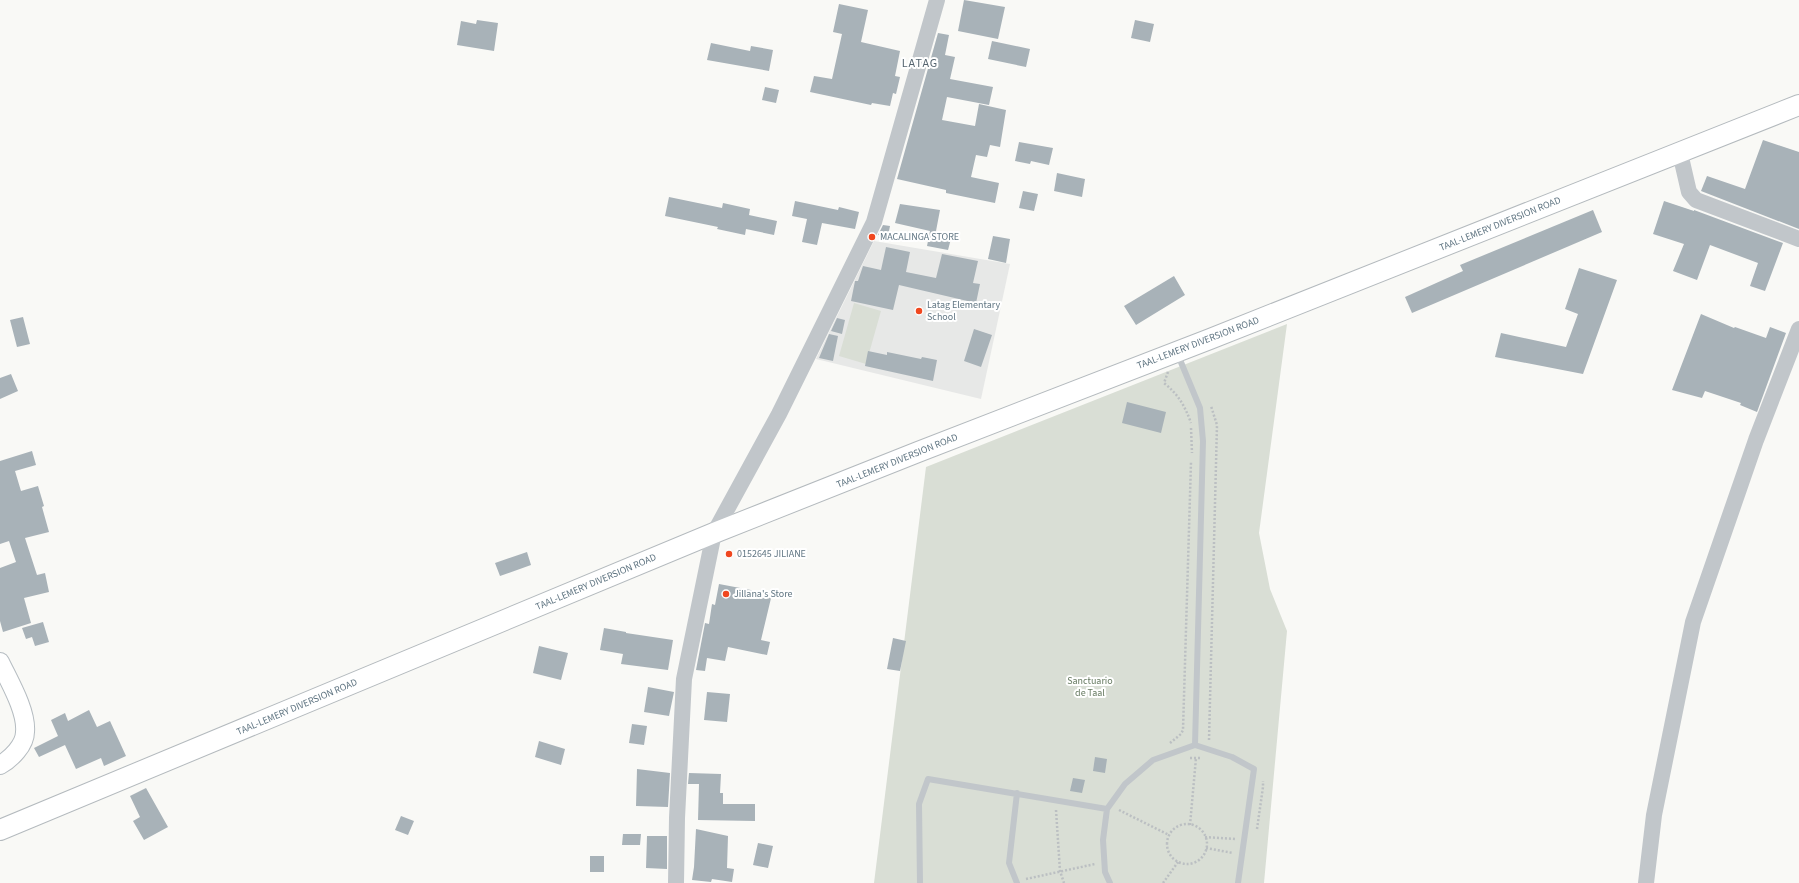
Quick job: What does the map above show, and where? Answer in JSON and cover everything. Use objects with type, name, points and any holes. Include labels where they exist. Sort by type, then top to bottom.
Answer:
[{"type":"main road","name":"TAAL-LEMERY DIVERSION ROAD","points":[[0,830],[714,533],[1799,105]]},
{"type":"main road","points":[[0,662],[18,701],[24,719],[25,732],[22,743],[5,762],[0,765]]},
{"type":"street","points":[[676,883],[677,818],[684,679],[714,533],[779,414],[874,222],[937,0]]},
{"type":"street","points":[[1680,153],[1689,192],[1696,200],[1799,239]]},
{"type":"street","points":[[1646,883],[1654,815],[1693,622],[1756,440],[1799,329]]},
{"type":"lane","points":[[1176,351],[1200,408],[1203,441],[1195,745]]},
{"type":"lane","points":[[1110,883],[1105,872],[1103,840],[1107,809],[1124,784],[1153,760],[1195,745],[1232,757],[1254,769],[1238,883]]},
{"type":"lane","points":[[920,883],[919,804],[928,779],[1107,809]]},
{"type":"lane","points":[[1017,793],[1009,863],[1017,883]]},
{"type":"path","points":[[1166,746],[1181,734],[1183,730],[1191,458],[1191,423],[1182,402],[1174,391],[1164,383],[1176,351]]},
{"type":"path","points":[[1209,741],[1217,425],[1211,406]]},
{"type":"path","points":[[1188,758],[1207,759]]},
{"type":"path","points":[[1190,824],[1196,758]]},
{"type":"path","points":[[1256,832],[1263,787],[1262,775]]},
{"type":"path","points":[[1117,816],[1123,803]]},
{"type":"path","points":[[1056,806],[1060,872],[1064,883]]},
{"type":"path","points":[[1119,810],[1169,835]]},
{"type":"path","points":[[1190,824],[1197,828],[1205,837],[1206,848],[1203,856],[1195,862],[1185,864],[1178,862],[1169,853],[1167,843],[1169,835],[1177,827],[1190,824]]},
{"type":"path","points":[[1205,837],[1238,839]]},
{"type":"path","points":[[1206,848],[1236,853]]},
{"type":"path","points":[[1096,857],[1098,869]]},
{"type":"path","points":[[1163,883],[1178,862]]},
{"type":"path","points":[[1024,883],[1023,880],[1096,863]]},
{"type":"shaded area","name":"Latag Elementary School","points":[[874,241],[1010,264],[981,399],[816,359]]},
{"type":"green space","points":[[854,303],[881,311],[866,364],[839,356]]},
{"type":"green space","name":"Sanctuario de Taal","points":[[1287,324],[1259,533],[1270,589],[1287,631],[1264,883],[874,883],[926,467]]},
{"type":"building","points":[[964,0],[1005,7],[998,39],[958,31]]},
{"type":"building","points":[[839,4],[868,10],[861,42],[900,51],[895,76],[900,77],[896,94],[893,93],[890,106],[872,103],[871,105],[810,92],[814,76],[832,79],[842,34],[833,32]]},
{"type":"building","points":[[477,20],[498,23],[494,51],[457,45],[461,21],[476,24]]},
{"type":"building","points":[[1135,20],[1154,24],[1150,42],[1131,38]]},
{"type":"building","points":[[938,33],[949,35],[945,55],[955,57],[950,79],[993,87],[989,105],[947,97],[942,120],[975,126],[979,104],[1006,110],[1000,147],[990,145],[987,157],[976,155],[971,177],[999,183],[995,203],[946,193],[946,190],[897,179]]},
{"type":"building","points":[[992,41],[1030,49],[1026,67],[988,59]]},
{"type":"building","points":[[711,43],[750,51],[751,46],[773,50],[769,71],[707,60]]},
{"type":"building","points":[[765,87],[779,90],[776,103],[762,100]]},
{"type":"building","points":[[1763,140],[1799,152],[1799,229],[1701,191],[1707,176],[1745,189]]},
{"type":"building","points":[[1019,142],[1053,148],[1049,165],[1031,161],[1030,164],[1015,161]]},
{"type":"building","points":[[1057,173],[1085,179],[1082,197],[1054,191]]},
{"type":"building","points":[[1023,191],[1038,194],[1034,211],[1019,208]]},
{"type":"building","points":[[669,197],[722,208],[723,203],[750,209],[749,215],[777,221],[774,235],[746,229],[745,235],[717,229],[718,227],[665,216]]},
{"type":"building","points":[[795,201],[838,210],[839,207],[859,212],[855,229],[822,223],[817,245],[802,242],[807,219],[792,216]]},
{"type":"building","points":[[1664,201],[1694,210],[1783,243],[1765,291],[1750,286],[1758,263],[1710,245],[1697,280],[1673,271],[1684,244],[1653,234]]},
{"type":"building","points":[[900,204],[940,210],[936,231],[952,235],[948,250],[927,246],[930,231],[895,223]]},
{"type":"building","points":[[1593,210],[1602,232],[1412,313],[1405,297],[1463,271],[1460,265]]},
{"type":"building","points":[[883,225],[890,226],[888,236],[878,235]]},
{"type":"building","points":[[993,236],[1010,239],[1006,263],[988,259]]},
{"type":"building","points":[[886,247],[910,252],[906,272],[936,278],[942,254],[978,261],[973,283],[980,284],[976,303],[899,285],[893,310],[851,301],[855,281],[858,281],[863,266],[881,270]]},
{"type":"building","points":[[1579,268],[1617,280],[1583,374],[1495,357],[1501,333],[1566,347],[1578,314],[1565,309]]},
{"type":"building","points":[[1174,276],[1185,295],[1136,325],[1124,306]]},
{"type":"building","points":[[1701,314],[1734,328],[1735,327],[1766,338],[1770,327],[1786,333],[1757,412],[1740,405],[1741,403],[1705,391],[1702,398],[1672,390]]},
{"type":"building","points":[[23,317],[30,344],[17,347],[10,320]]},
{"type":"building","points":[[837,318],[845,320],[842,334],[831,331]]},
{"type":"building","points":[[974,329],[992,335],[981,367],[964,361]]},
{"type":"building","points":[[829,334],[838,336],[833,361],[819,358]]},
{"type":"building","points":[[868,351],[887,355],[887,352],[921,359],[922,357],[937,360],[933,381],[865,366]]},
{"type":"building","points":[[11,374],[18,391],[0,399],[0,378]]},
{"type":"building","points":[[1127,402],[1166,412],[1161,433],[1122,423]]},
{"type":"building","points":[[32,451],[36,465],[15,471],[21,491],[38,486],[44,506],[42,507],[49,532],[25,538],[37,575],[45,573],[49,592],[24,598],[31,623],[3,632],[0,621],[0,568],[16,562],[9,541],[0,544],[0,461]]},
{"type":"building","points":[[527,552],[531,565],[500,576],[495,563]]},
{"type":"building","points":[[719,584],[772,594],[761,640],[770,642],[767,655],[728,647],[725,661],[707,658],[705,671],[696,670],[705,623],[709,624],[712,604],[715,605]]},
{"type":"building","points":[[43,622],[49,642],[35,646],[32,637],[26,639],[22,628]]},
{"type":"building","points":[[604,628],[673,640],[668,670],[621,664],[623,654],[600,650]]},
{"type":"building","points":[[893,638],[906,641],[900,671],[887,669]]},
{"type":"building","points":[[539,646],[568,653],[561,680],[533,673]]},
{"type":"building","points":[[648,687],[674,692],[669,716],[644,712]]},
{"type":"building","points":[[707,692],[730,694],[727,722],[704,720]]},
{"type":"building","points":[[89,710],[97,727],[110,721],[126,756],[104,766],[101,758],[76,769],[65,745],[39,757],[34,748],[58,736],[51,720],[65,713],[68,721]]},
{"type":"building","points":[[632,724],[647,726],[644,745],[629,743]]},
{"type":"building","points":[[539,741],[565,749],[561,765],[535,757]]},
{"type":"building","points":[[1095,757],[1107,759],[1105,773],[1093,771]]},
{"type":"building","points":[[637,769],[670,773],[668,807],[636,806]]},
{"type":"building","points":[[689,773],[721,774],[720,793],[723,793],[723,804],[755,804],[755,821],[698,820],[699,784],[688,784]]},
{"type":"building","points":[[1073,778],[1085,780],[1082,793],[1070,791]]},
{"type":"building","points":[[146,788],[168,827],[144,840],[133,821],[140,817],[130,796]]},
{"type":"building","points":[[401,816],[414,821],[408,835],[395,830]]},
{"type":"building","points":[[696,829],[728,836],[727,868],[734,869],[732,882],[712,879],[711,882],[692,880]]},
{"type":"building","points":[[623,834],[641,834],[640,845],[622,845]]},
{"type":"building","points":[[647,836],[667,836],[667,869],[646,868]]},
{"type":"building","points":[[758,843],[773,846],[768,868],[753,865]]},
{"type":"building","points":[[590,856],[604,856],[604,872],[590,872]]},
{"type":"place","name":"MACALINGA STORE","points":[[872,237]]},
{"type":"place","name":"Latag Elementary School","points":[[919,311]]},
{"type":"place","name":"0152645 JILIANE","points":[[729,554]]},
{"type":"place","name":"Jillana's Store","points":[[726,594]]},
{"type":"district","name":"LATAG","points":[[920,63]]}]
